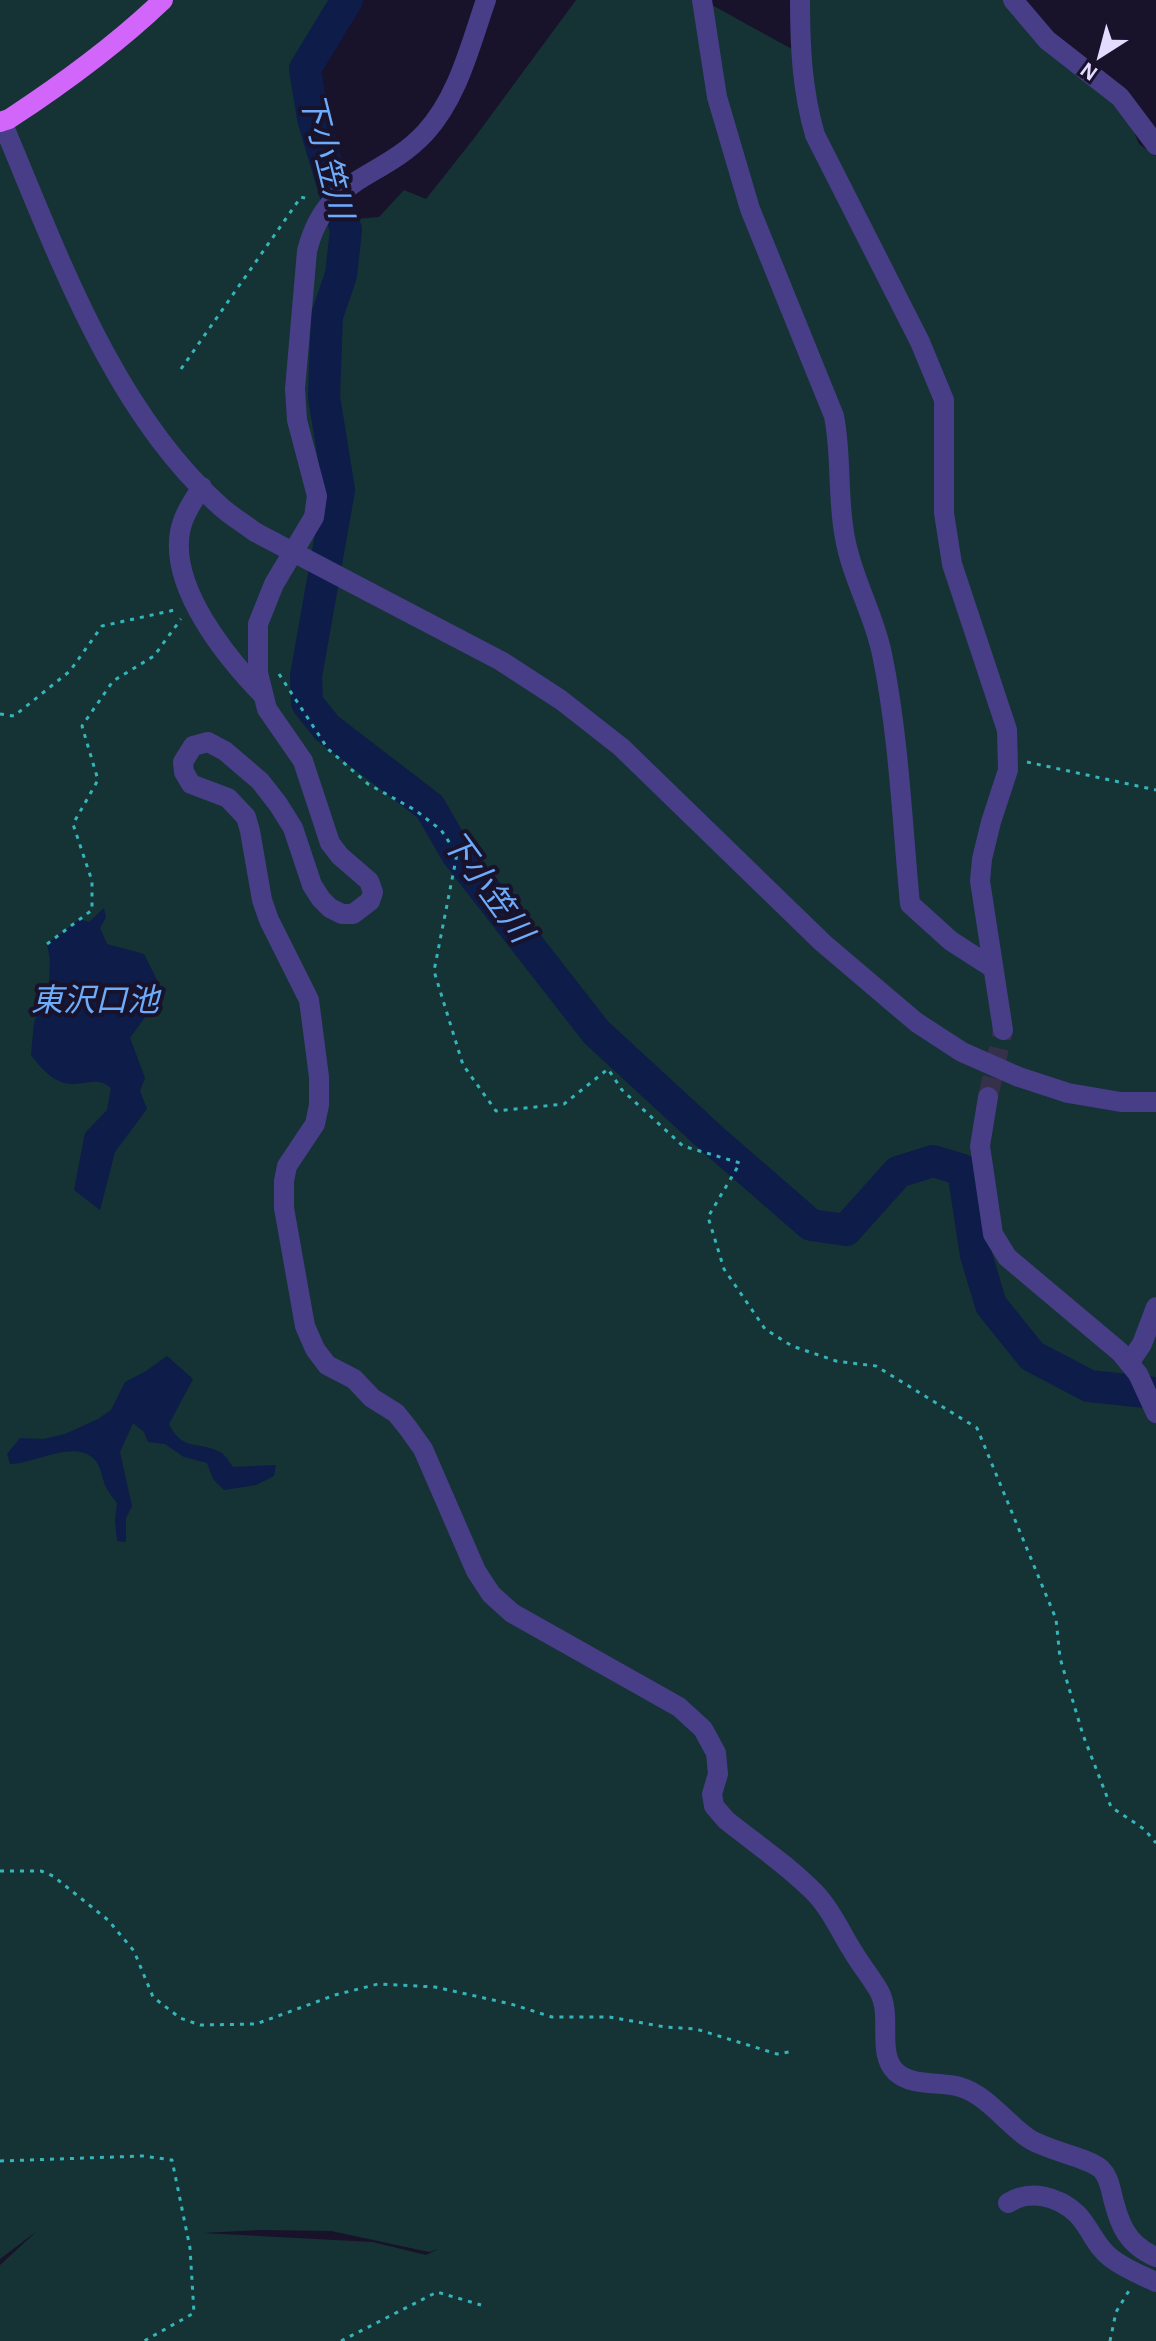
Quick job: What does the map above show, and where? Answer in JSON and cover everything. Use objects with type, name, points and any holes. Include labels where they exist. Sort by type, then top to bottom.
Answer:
[{"type":"main road","points":[[1,122],[67,80],[136,26],[163,0]]},
{"type":"street","points":[[486,0],[452,93],[432,125],[405,149],[348,186],[324,210],[312,229],[307,251],[295,389],[297,420],[317,496],[316,506],[314,517],[274,584],[258,624],[258,673],[267,709],[303,761],[330,843],[369,881],[373,892],[370,901],[353,914],[342,914],[330,908],[312,885],[293,828],[260,781],[225,751],[208,742],[193,746],[183,762],[184,772],[191,784],[228,798],[246,817],[262,900],[309,1000],[316,1044],[319,1105],[315,1124],[287,1166],[284,1208],[305,1326],[315,1349],[327,1365],[354,1379],[372,1398],[396,1413],[423,1449],[476,1571],[491,1594],[512,1613],[679,1707],[703,1729],[716,1753],[718,1774],[712,1794],[714,1806],[726,1820],[815,1893],[832,1912],[851,1949],[881,1993],[887,2019],[885,2051],[890,2066],[900,2075],[914,2080],[961,2087],[976,2095],[1028,2138],[1049,2149],[1099,2166],[1108,2178],[1124,2234],[1137,2247],[1156,2257]]},
{"type":"street","points":[[702,0],[717,97],[750,209],[834,416],[839,442],[844,533],[853,570],[882,651],[890,700],[910,904],[951,941],[993,968]]},
{"type":"street","points":[[800,0],[800,60],[815,135],[920,342],[944,400],[946,537],[952,564],[1007,730],[1008,770],[988,835],[980,881],[1003,1030]]},
{"type":"street","points":[[1013,0],[1047,40],[1120,97],[1156,145]]},
{"type":"street","points":[[1,122],[81,308],[111,363],[175,459],[220,507],[255,532],[501,661],[561,700],[621,747],[823,943],[916,1022],[962,1052],[1019,1077],[1068,1093],[1121,1102],[1156,1102]]},
{"type":"street","points":[[202,487],[185,515],[180,533],[182,575],[197,608],[241,672],[263,695]]},
{"type":"street","points":[[988,1097],[980,1146],[993,1234],[1007,1257],[1093,1328],[1129,1363],[1138,1374],[1156,1413]]},
{"type":"street","points":[[1129,1363],[1142,1344],[1156,1307]]},
{"type":"street","points":[[1008,2203],[1022,2194],[1052,2199],[1075,2212],[1096,2243],[1111,2258],[1156,2282]]},
{"type":"path","points":[[181,369],[301,197],[315,200],[324,210]]},
{"type":"path","points":[[0,714],[14,716],[70,671],[102,626],[190,606]]},
{"type":"path","points":[[47,944],[92,910],[92,881],[73,824],[98,780],[82,726],[113,681],[154,656],[181,619]]},
{"type":"path","points":[[276,669],[328,749],[368,784],[415,810],[441,830],[457,854],[434,971],[463,1065],[496,1111],[564,1104],[608,1069],[622,1090],[683,1146],[740,1163],[708,1217],[724,1269],[765,1329],[792,1346],[836,1361],[876,1366],[977,1428],[1056,1619],[1060,1658],[1083,1735],[1111,1807],[1144,1829],[1156,1843]]},
{"type":"path","points":[[1008,758],[1156,790]]},
{"type":"path","points":[[0,1871],[41,1871],[53,1876],[108,1920],[134,1951],[153,1997],[180,2018],[200,2025],[256,2024],[335,1995],[378,1984],[435,1987],[511,2004],[552,2017],[609,2017],[696,2029],[777,2054],[789,2052]]},
{"type":"path","points":[[0,2161],[143,2156],[172,2160],[190,2248],[194,2313],[144,2341]]},
{"type":"path","points":[[1110,2341],[1116,2312],[1130,2289]]},
{"type":"path","points":[[341,2341],[437,2292],[481,2305]]},
{"type":"green space","points":[[0,0],[334,0],[298,83],[343,220],[379,217],[404,190],[426,199],[576,0],[703,0],[799,53],[807,0],[1005,0],[1120,97],[1139,144],[1156,156],[1156,2341],[0,2341],[0,2265],[37,2231],[0,2259]],"holes":[[[331,2231],[429,2252],[438,2249],[426,2255],[373,2242],[203,2233]]]},
{"type":"water","name":"東沢口池","points":[[104,908],[106,917],[100,928],[107,944],[144,954],[157,980],[147,994],[148,1013],[130,1038],[145,1078],[140,1091],[147,1109],[115,1152],[100,1210],[74,1190],[85,1133],[107,1110],[111,1088],[97,1082],[73,1084],[54,1079],[31,1055],[34,1023],[49,982],[47,944],[80,919],[89,922]]},
{"type":"water","points":[[167,1356],[193,1379],[169,1424],[174,1433],[186,1442],[222,1453],[233,1467],[276,1465],[274,1476],[256,1485],[224,1490],[213,1479],[207,1463],[184,1457],[165,1444],[148,1442],[144,1432],[133,1423],[120,1452],[132,1506],[126,1518],[126,1542],[117,1541],[117,1503],[94,1459],[76,1451],[10,1464],[7,1454],[20,1438],[43,1439],[65,1434],[98,1419],[111,1410],[125,1382]]},
{"type":"waterway","name":"下小笠川","points":[[347,0],[305,69],[313,118],[346,230],[341,275],[327,316],[324,397],[339,490],[306,676],[307,703],[327,728],[430,807],[457,854],[596,1032],[811,1225],[846,1230],[898,1172],[933,1161],[963,1170],[976,1255],[991,1305],[1032,1356],[1089,1386],[1156,1393]]},
{"type":"tunnel","points":[[988,1097],[1003,1030]]}]
